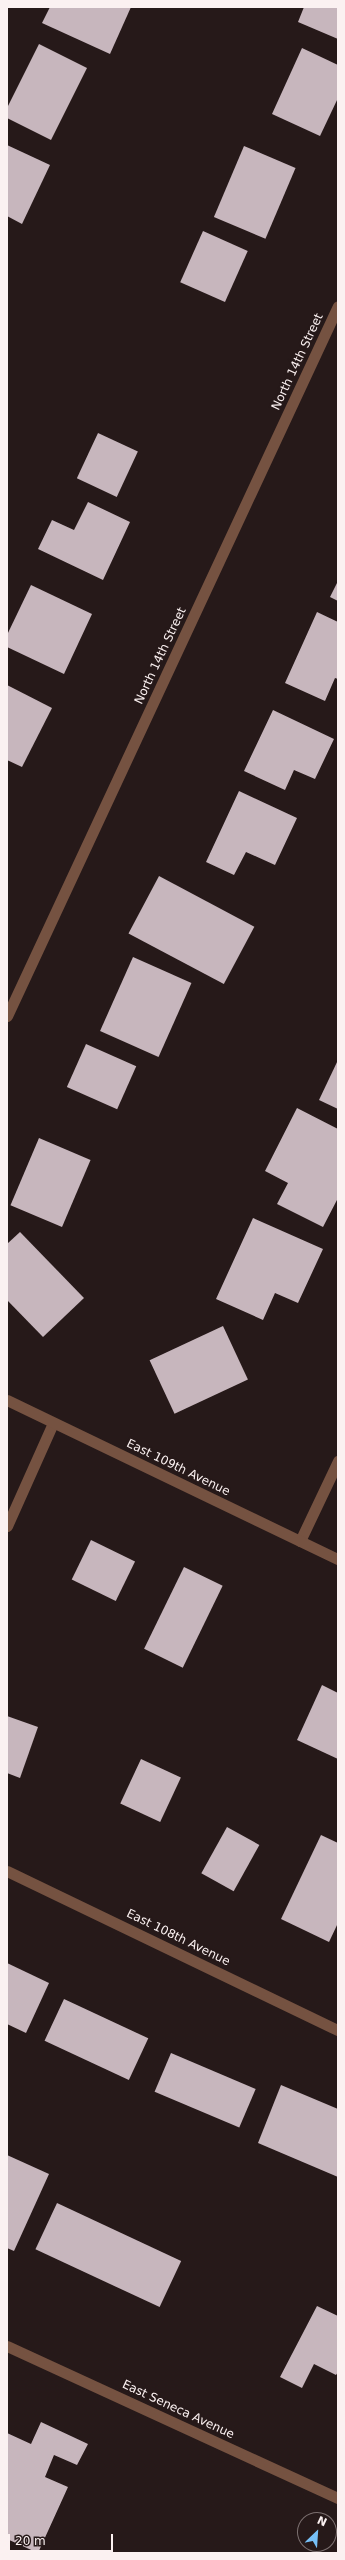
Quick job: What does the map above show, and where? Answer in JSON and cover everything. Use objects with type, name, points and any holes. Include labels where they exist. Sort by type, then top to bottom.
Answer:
[{"type":"street","name":"North 14th Street","points":[[7,1016],[338,306]]},
{"type":"street","name":"East 109th Avenue","points":[[7,1400],[338,1559]]},
{"type":"street","points":[[7,1526],[53,1423]]},
{"type":"street","points":[[300,1541],[338,1461]]},
{"type":"street","name":"East 108th Avenue","points":[[7,1871],[338,2030]]},
{"type":"street","name":"East Seneca Avenue","points":[[7,2346],[338,2498]]},
{"type":"building","points":[[50,7],[131,7],[110,54],[42,23]]},
{"type":"building","points":[[304,7],[338,7],[338,39],[298,22]]},
{"type":"building","points":[[39,44],[87,68],[51,140],[7,118],[7,108]]},
{"type":"building","points":[[302,48],[338,65],[338,98],[320,136],[272,114]]},
{"type":"building","points":[[7,145],[50,165],[22,224],[7,216]]},
{"type":"building","points":[[244,146],[296,168],[265,239],[214,217]]},
{"type":"building","points":[[203,231],[248,251],[225,302],[180,282]]},
{"type":"building","points":[[98,433],[138,452],[117,497],[77,478]]},
{"type":"building","points":[[88,502],[130,522],[103,580],[38,549],[52,520],[74,530]]},
{"type":"building","points":[[338,581],[338,601],[330,597]]},
{"type":"building","points":[[31,585],[92,614],[64,674],[7,647],[7,635]]},
{"type":"building","points":[[317,612],[338,622],[338,679],[335,678],[325,701],[285,683]]},
{"type":"building","points":[[7,685],[52,708],[22,767],[7,760]]},
{"type":"building","points":[[273,710],[334,739],[315,779],[294,770],[285,790],[244,771]]},
{"type":"building","points":[[239,791],[297,818],[275,865],[246,852],[234,875],[206,862]]},
{"type":"building","points":[[159,876],[254,927],[224,984],[128,933]]},
{"type":"building","points":[[133,957],[191,983],[159,1057],[100,1031]]},
{"type":"building","points":[[86,1044],[136,1066],[117,1109],[67,1087]]},
{"type":"building","points":[[338,1060],[338,1109],[319,1100]]},
{"type":"building","points":[[297,1108],[338,1129],[338,1198],[323,1227],[277,1204],[288,1183],[265,1171]]},
{"type":"building","points":[[39,1138],[91,1160],[62,1227],[10,1205]]},
{"type":"building","points":[[253,1218],[323,1249],[298,1303],[275,1293],[263,1320],[216,1299]]},
{"type":"building","points":[[20,1232],[84,1298],[43,1337],[7,1300],[7,1244]]},
{"type":"building","points":[[223,1326],[248,1379],[175,1414],[150,1360]]},
{"type":"building","points":[[91,1540],[135,1561],[116,1601],[72,1580]]},
{"type":"building","points":[[184,1567],[223,1586],[183,1668],[144,1649]]},
{"type":"building","points":[[322,1685],[338,1693],[338,1759],[297,1740]]},
{"type":"building","points":[[7,1716],[38,1727],[20,1778],[7,1773]]},
{"type":"building","points":[[141,1759],[181,1778],[160,1822],[120,1803]]},
{"type":"building","points":[[227,1827],[259,1845],[234,1891],[201,1873]]},
{"type":"building","points":[[321,1835],[338,1843],[338,1923],[329,1942],[281,1919]]},
{"type":"building","points":[[7,1963],[49,1983],[26,2033],[7,2024]]},
{"type":"building","points":[[64,1999],[148,2038],[129,2080],[45,2041]]},
{"type":"building","points":[[171,2053],[256,2089],[239,2128],[155,2092]]},
{"type":"building","points":[[281,2085],[338,2109],[338,2177],[258,2143]]},
{"type":"building","points":[[7,2155],[49,2174],[14,2251],[7,2248]]},
{"type":"building","points":[[57,2203],[181,2261],[160,2307],[35,2249]]},
{"type":"building","points":[[317,2306],[338,2316],[338,2372],[336,2375],[314,2364],[302,2388],[280,2377]]},
{"type":"building","points":[[41,2422],[88,2444],[77,2465],[54,2455],[45,2477],[68,2487],[38,2553],[7,2539],[7,2433],[31,2444]]}]
